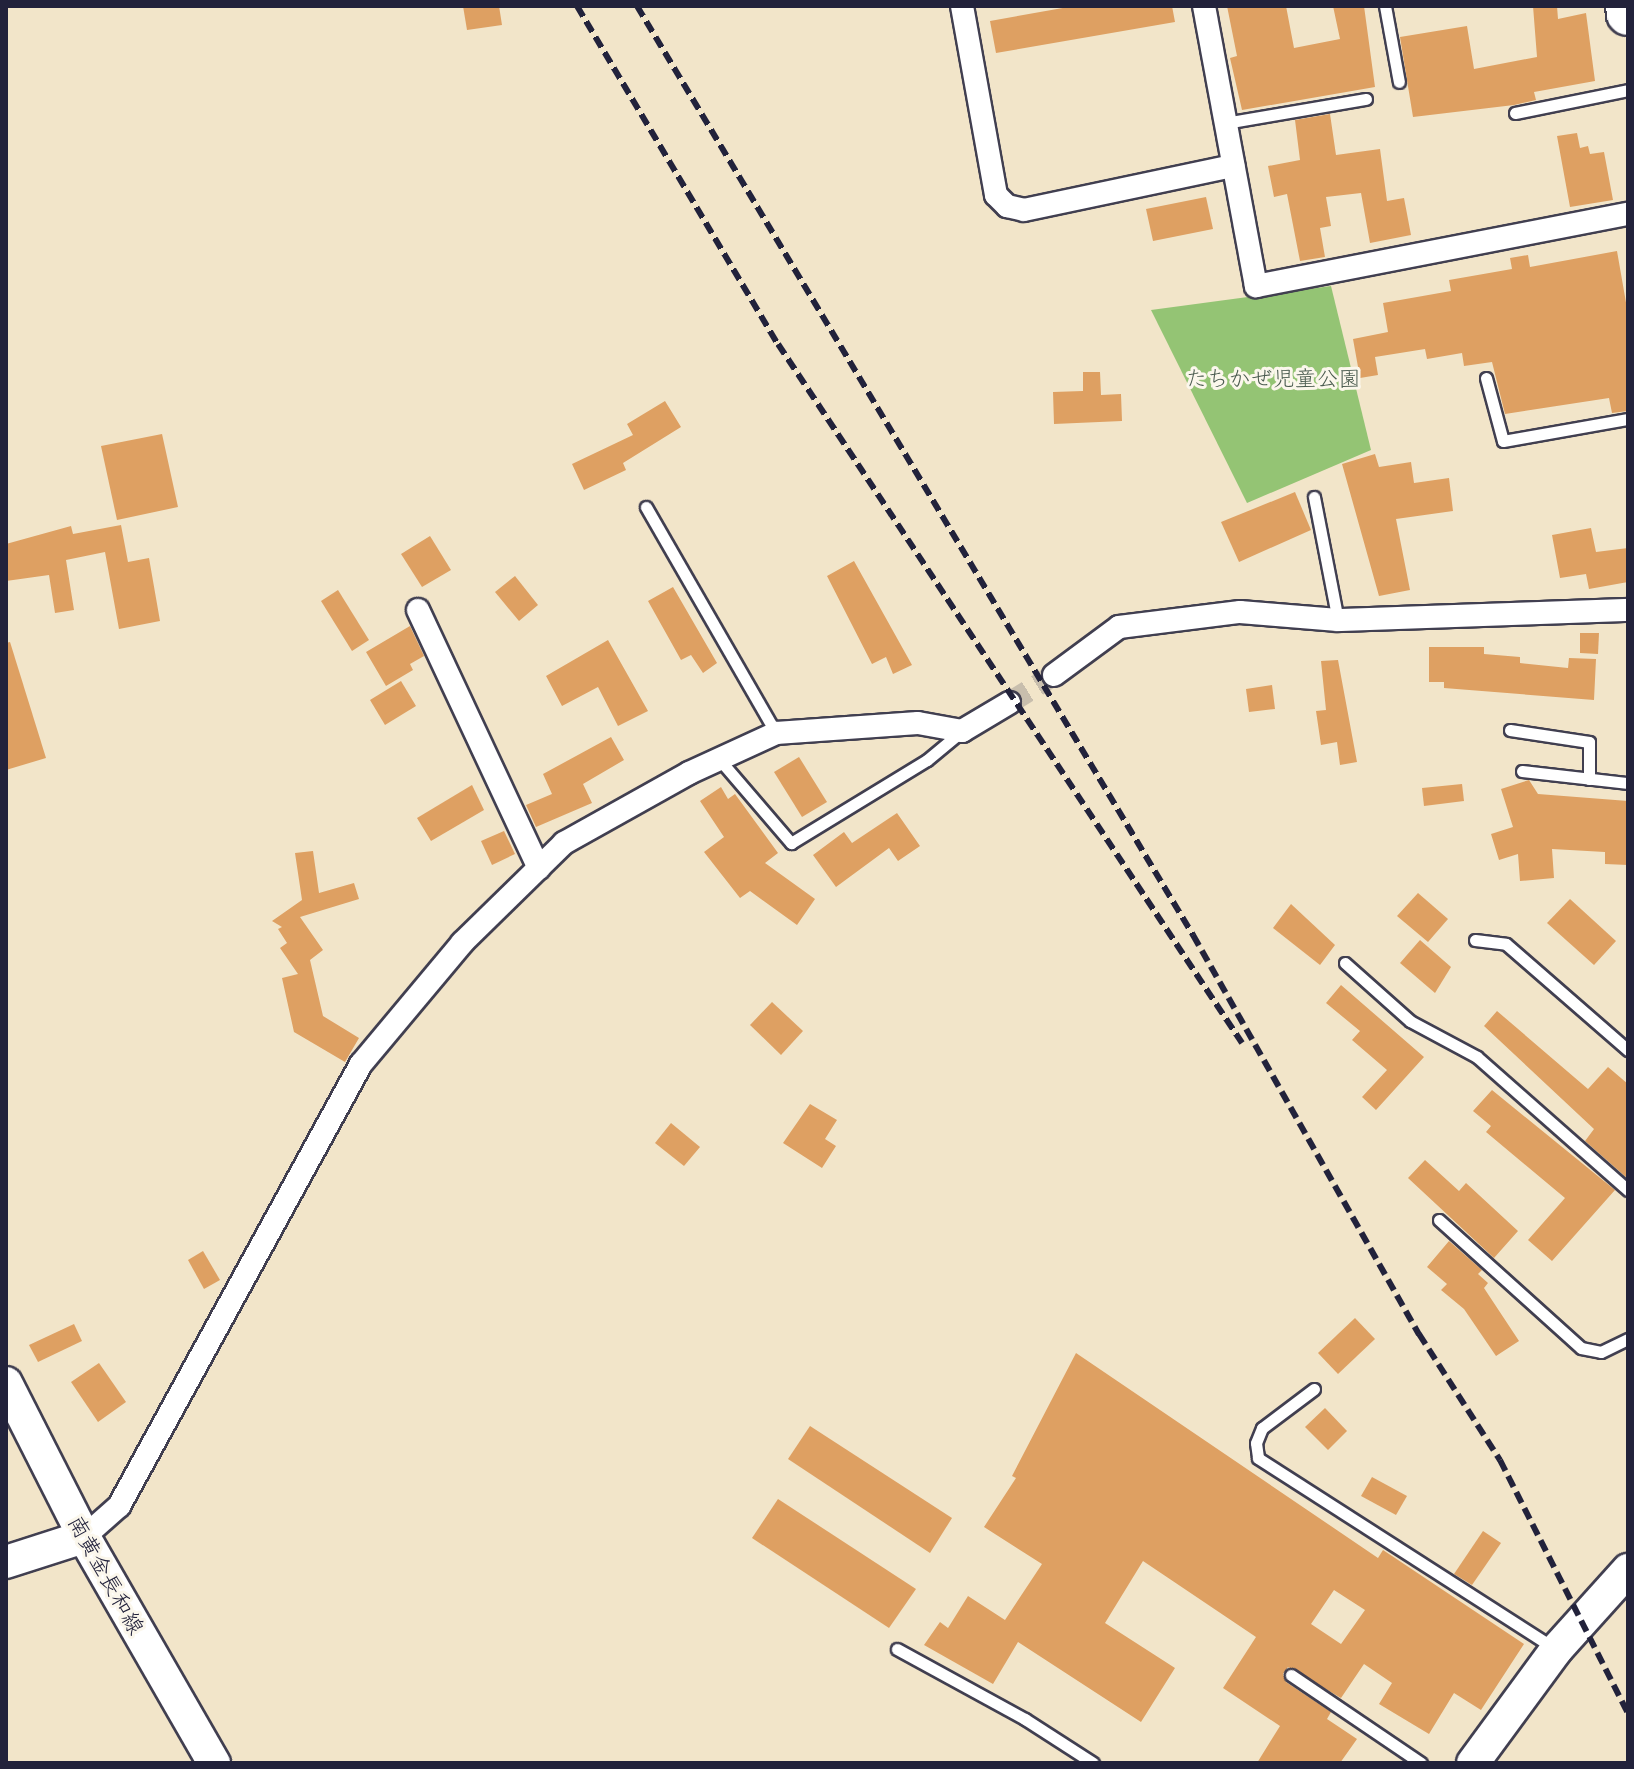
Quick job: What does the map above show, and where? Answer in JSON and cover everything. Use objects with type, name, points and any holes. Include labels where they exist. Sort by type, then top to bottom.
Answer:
[{"type":"highway","points":[[1627,6],[1628,14]]},
{"type":"main road","name":"南黄金長和線","points":[[6,1383],[84,1537],[214,1763]]},
{"type":"main road","points":[[6,1562],[84,1537]]},
{"type":"main road","points":[[1473,1763],[1556,1650],[1628,1570]]},
{"type":"street","points":[[962,6],[996,195],[1007,206],[1024,210],[1233,166]]},
{"type":"street","points":[[1204,6],[1256,286],[1628,214]]},
{"type":"street","points":[[418,610],[539,868]]},
{"type":"street","points":[[1054,675],[1119,627],[1240,612],[1338,620],[1628,610]]},
{"type":"street","points":[[84,1537],[119,1506],[361,1064],[462,943],[564,843],[719,758],[776,733],[918,723],[962,731],[1009,703]]},
{"type":"lane","points":[[1385,6],[1399,82]]},
{"type":"lane","points":[[1515,113],[1628,90]]},
{"type":"lane","points":[[1225,123],[1366,99]]},
{"type":"lane","points":[[1486,378],[1503,441],[1628,419]]},
{"type":"lane","points":[[1314,497],[1338,620]]},
{"type":"lane","points":[[646,507],[776,733]]},
{"type":"lane","points":[[1510,730],[1589,742],[1589,779]]},
{"type":"lane","points":[[719,758],[791,843],[927,760],[962,731]]},
{"type":"lane","points":[[1522,771],[1628,783]]},
{"type":"lane","points":[[1475,940],[1506,944],[1628,1050]]},
{"type":"lane","points":[[1345,963],[1410,1021],[1477,1057],[1628,1190]]},
{"type":"lane","points":[[1439,1220],[1581,1348],[1601,1352],[1628,1339]]},
{"type":"lane","points":[[1314,1389],[1262,1428],[1256,1443],[1258,1458],[1556,1650]]},
{"type":"lane","points":[[897,1649],[1025,1719],[1093,1763]]},
{"type":"lane","points":[[1291,1675],[1421,1763]]},
{"type":"green space","name":"たちかぜ児童公園","points":[[1331,286],[1371,450],[1247,503],[1151,310]]},
{"type":"building","points":[[463,6],[499,6],[502,25],[467,30]]},
{"type":"building","points":[[1074,6],[1172,6],[1175,22],[996,53],[990,21]]},
{"type":"building","points":[[1227,6],[1286,6],[1294,48],[1340,39],[1333,6],[1364,6],[1375,87],[1242,110],[1230,58],[1237,56]]},
{"type":"building","points":[[1533,6],[1557,6],[1558,19],[1586,13],[1595,81],[1534,92],[1536,100],[1514,105],[1413,117],[1400,37],[1467,26],[1474,69],[1537,57]]},
{"type":"building","points":[[1330,114],[1336,155],[1380,149],[1387,201],[1404,198],[1411,235],[1370,243],[1361,193],[1326,197],[1331,226],[1320,228],[1325,257],[1300,261],[1287,194],[1274,197],[1268,166],[1300,160],[1295,120]]},
{"type":"building","points":[[1577,133],[1580,148],[1588,146],[1590,154],[1604,152],[1613,200],[1570,207],[1557,136]]},
{"type":"building","points":[[1206,197],[1213,229],[1153,241],[1146,209]]},
{"type":"building","points":[[1617,251],[1628,314],[1628,411],[1612,413],[1609,398],[1505,414],[1492,362],[1464,366],[1462,353],[1427,359],[1425,349],[1375,357],[1378,375],[1360,378],[1353,339],[1388,332],[1383,303],[1451,291],[1449,280],[1512,269],[1510,258],[1528,255],[1530,267]]},
{"type":"building","points":[[1083,372],[1100,372],[1101,395],[1121,394],[1122,421],[1054,424],[1053,392],[1083,391]]},
{"type":"building","points":[[665,401],[681,427],[623,463],[626,470],[584,490],[572,464],[633,435],[627,424]]},
{"type":"building","points":[[162,434],[178,507],[117,520],[101,446]]},
{"type":"building","points":[[1375,454],[1379,467],[1411,462],[1414,483],[1449,478],[1453,511],[1396,519],[1410,590],[1379,596],[1342,464]]},
{"type":"building","points":[[1295,492],[1311,530],[1239,562],[1221,522]]},
{"type":"building","points":[[121,525],[128,562],[149,558],[160,621],[119,629],[105,552],[66,560],[74,610],[55,613],[49,575],[6,581],[6,544],[71,526],[73,534]]},
{"type":"building","points":[[1591,528],[1596,552],[1628,548],[1628,582],[1589,589],[1586,574],[1560,578],[1552,535]]},
{"type":"building","points":[[430,536],[451,570],[422,587],[401,554]]},
{"type":"building","points":[[854,561],[912,665],[893,674],[886,657],[872,664],[827,576]]},
{"type":"building","points":[[515,576],[538,605],[519,621],[495,592]]},
{"type":"building","points":[[673,587],[717,663],[703,673],[691,655],[681,660],[648,601]]},
{"type":"building","points":[[338,590],[369,640],[352,651],[321,601]]},
{"type":"building","points":[[410,626],[424,656],[410,664],[413,670],[386,686],[366,652]]},
{"type":"building","points":[[1580,633],[1599,633],[1598,654],[1580,653]]},
{"type":"building","points":[[608,640],[648,711],[618,726],[598,687],[562,706],[546,676]]},
{"type":"building","points":[[10,642],[46,758],[6,770],[6,643]]},
{"type":"building","points":[[1429,647],[1484,647],[1484,654],[1520,657],[1520,663],[1568,668],[1569,658],[1596,659],[1594,700],[1444,688],[1444,682],[1429,682]]},
{"type":"building","points":[[1338,660],[1357,762],[1340,765],[1337,742],[1321,745],[1316,711],[1326,710],[1321,661]]},
{"type":"building","points":[[401,681],[416,706],[385,725],[370,700]]},
{"type":"building","points":[[1272,685],[1275,709],[1249,712],[1246,689]]},
{"type":"building","points":[[611,737],[624,760],[583,784],[592,803],[536,827],[526,805],[552,794],[543,774]]},
{"type":"building","points":[[799,757],[827,802],[802,817],[774,772]]},
{"type":"building","points":[[1529,780],[1538,794],[1628,801],[1628,865],[1605,864],[1605,852],[1552,849],[1554,878],[1520,881],[1518,854],[1499,860],[1491,834],[1513,827],[1501,789]]},
{"type":"building","points":[[1462,784],[1464,801],[1424,806],[1422,788]]},
{"type":"building","points":[[472,785],[484,810],[431,841],[417,818]]},
{"type":"building","points":[[721,787],[728,799],[735,794],[778,853],[765,863],[815,899],[797,925],[750,891],[740,898],[704,852],[724,837],[700,801]]},
{"type":"building","points":[[897,813],[920,846],[898,861],[889,848],[836,887],[813,855],[844,832],[852,843]]},
{"type":"building","points":[[504,831],[515,854],[492,865],[481,841]]},
{"type":"building","points":[[313,851],[319,893],[354,883],[359,899],[300,917],[323,950],[310,960],[323,1016],[359,1038],[345,1062],[294,1032],[282,978],[298,974],[280,948],[287,943],[278,929],[282,927],[272,921],[302,900],[295,853]]},
{"type":"building","points":[[1418,893],[1448,919],[1428,942],[1397,916]]},
{"type":"building","points":[[1570,899],[1616,941],[1594,965],[1547,923]]},
{"type":"building","points":[[1291,904],[1335,945],[1320,965],[1273,928]]},
{"type":"building","points":[[1420,940],[1451,967],[1435,993],[1400,963]]},
{"type":"building","points":[[1341,985],[1424,1057],[1376,1110],[1362,1097],[1387,1070],[1352,1040],[1360,1031],[1326,1003]]},
{"type":"building","points":[[772,1002],[803,1031],[781,1055],[750,1025]]},
{"type":"building","points":[[1497,1011],[1588,1089],[1608,1067],[1628,1084],[1627,1178],[1585,1141],[1594,1129],[1484,1026]]},
{"type":"building","points":[[1492,1090],[1615,1190],[1552,1261],[1528,1240],[1565,1198],[1486,1132],[1491,1126],[1473,1111]]},
{"type":"building","points":[[810,1104],[837,1120],[825,1139],[836,1146],[822,1168],[783,1143]]},
{"type":"building","points":[[671,1123],[700,1147],[684,1166],[655,1143]]},
{"type":"building","points":[[1425,1160],[1459,1191],[1466,1183],[1518,1231],[1494,1258],[1408,1178]]},
{"type":"building","points":[[1449,1241],[1482,1270],[1478,1274],[1488,1283],[1484,1288],[1519,1341],[1496,1356],[1464,1309],[1441,1290],[1447,1284],[1427,1267]]},
{"type":"building","points":[[203,1251],[220,1280],[204,1289],[188,1260]]},
{"type":"building","points":[[1355,1318],[1375,1339],[1338,1374],[1318,1353]]},
{"type":"building","points":[[74,1324],[82,1341],[38,1362],[29,1345]]},
{"type":"building","points":[[1076,1353],[1378,1558],[1383,1550],[1524,1644],[1481,1710],[1454,1693],[1429,1734],[1379,1704],[1392,1683],[1364,1664],[1341,1698],[1288,1667],[1283,1674],[1286,1682],[1331,1712],[1327,1719],[1357,1739],[1340,1763],[1257,1763],[1280,1726],[1223,1688],[1256,1637],[1143,1561],[1105,1623],[1175,1668],[1141,1722],[1018,1642],[993,1684],[924,1645],[940,1622],[948,1628],[968,1596],[1005,1620],[1042,1564],[984,1527],[1016,1478],[1012,1476]],"holes":[[[1334,1590],[1365,1610],[1341,1644],[1311,1624]]]},
{"type":"building","points":[[99,1363],[126,1402],[98,1422],[71,1382]]},
{"type":"building","points":[[1325,1408],[1347,1431],[1328,1450],[1305,1427]]},
{"type":"building","points":[[810,1426],[952,1518],[930,1553],[788,1459]]},
{"type":"building","points":[[1372,1477],[1407,1496],[1396,1515],[1361,1496]]},
{"type":"building","points":[[778,1499],[916,1589],[889,1628],[752,1538]]},
{"type":"building","points":[[1483,1531],[1501,1543],[1472,1585],[1454,1574]]},
{"type":"tunnel","points":[[1009,703],[1054,675]]},
{"type":"railway","points":[[577,6],[778,344],[1242,1043]]},
{"type":"railway","points":[[637,6],[1193,935],[1419,1334],[1500,1460],[1628,1713]]}]
